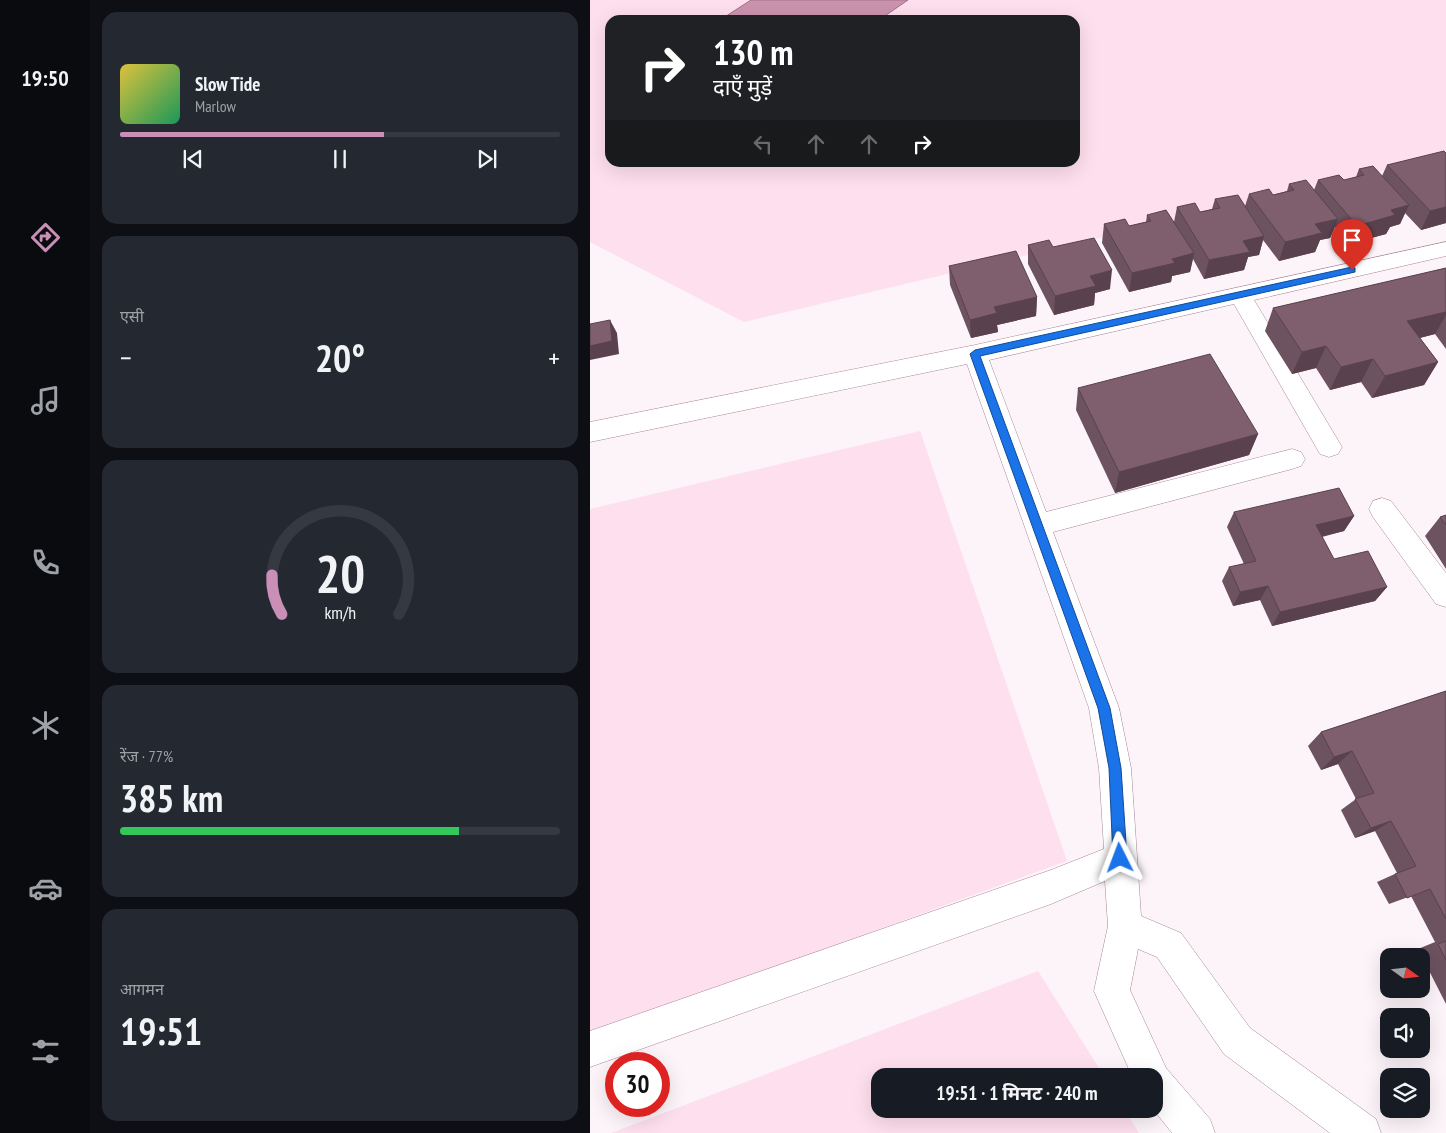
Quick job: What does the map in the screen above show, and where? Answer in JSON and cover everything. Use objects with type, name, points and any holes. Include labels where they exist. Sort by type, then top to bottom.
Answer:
[{"type":"street","points":[[590,432],[975,354],[1446,249]]},
{"type":"street","points":[[1240,296],[1329,447]]},
{"type":"street","points":[[975,354],[1104,708],[1115,768],[1124,926],[1112,991],[1147,1068]]},
{"type":"street","points":[[1037,525],[1292,459]]},
{"type":"street","points":[[1382,509],[1446,595]]},
{"type":"street","points":[[590,1049],[1051,887],[1120,858]]},
{"type":"street","points":[[1124,926],[1170,945],[1237,1041],[1362,1133]]},
{"type":"street","points":[[1163,1092],[1196,1133]]},
{"type":"shaded area","points":[[590,0],[1446,0],[1446,156],[744,322],[590,242]]},
{"type":"shaded area","points":[[751,0],[908,0],[886,15],[728,15]]},
{"type":"shaded area","points":[[920,431],[1067,861],[590,1034],[590,509]]},
{"type":"shaded area","points":[[1038,971],[1099,1068],[871,1068],[871,1118],[1130,1118],[1139,1133],[611,1133],[653,1117],[670,1117],[670,1111]]},
{"type":"building","points":[[1444,151],[1446,153],[1446,207],[1430,211],[1387,165]]},
{"type":"building","points":[[1373,166],[1409,205],[1391,210],[1395,215],[1357,226],[1318,180],[1339,175],[1344,180],[1364,175],[1359,169]]},
{"type":"building","points":[[1306,180],[1338,219],[1315,224],[1322,233],[1285,242],[1249,194],[1269,189],[1273,195],[1294,190],[1289,184]]},
{"type":"building","points":[[1238,195],[1264,236],[1243,241],[1250,252],[1209,260],[1177,207],[1195,203],[1200,212],[1220,208],[1215,199]]},
{"type":"building","points":[[1166,210],[1194,253],[1172,259],[1175,263],[1132,273],[1104,224],[1125,219],[1129,226],[1151,221],[1147,215]]},
{"type":"building","points":[[1094,238],[1112,270],[1090,276],[1096,286],[1055,296],[1028,245],[1049,240],[1053,247]]},
{"type":"building","points":[[1016,251],[1037,297],[994,307],[997,313],[970,320],[949,266]]},
{"type":"building","points":[[1446,268],[1446,312],[1407,321],[1438,362],[1385,376],[1373,359],[1341,367],[1326,346],[1302,352],[1273,308]]},
{"type":"building","points":[[610,320],[612,341],[590,346],[590,324]]},
{"type":"building","points":[[1210,354],[1258,434],[1119,472],[1078,388]]},
{"type":"building","points":[[1339,488],[1354,516],[1316,525],[1334,559],[1368,551],[1387,587],[1280,612],[1268,586],[1240,592],[1229,567],[1256,561],[1234,512]]},
{"type":"building","points":[[1446,515],[1446,525],[1440,517]]},
{"type":"building","points":[[1446,691],[1446,919],[1430,889],[1407,898],[1395,874],[1416,866],[1391,821],[1371,828],[1355,799],[1374,793],[1352,751],[1334,757],[1321,732]]},
{"type":"building","points":[[1446,941],[1446,960],[1438,944]]},
{"type":"route","points":[[1120,858],[1115,768],[1104,708],[975,354],[1352,270]]}]
